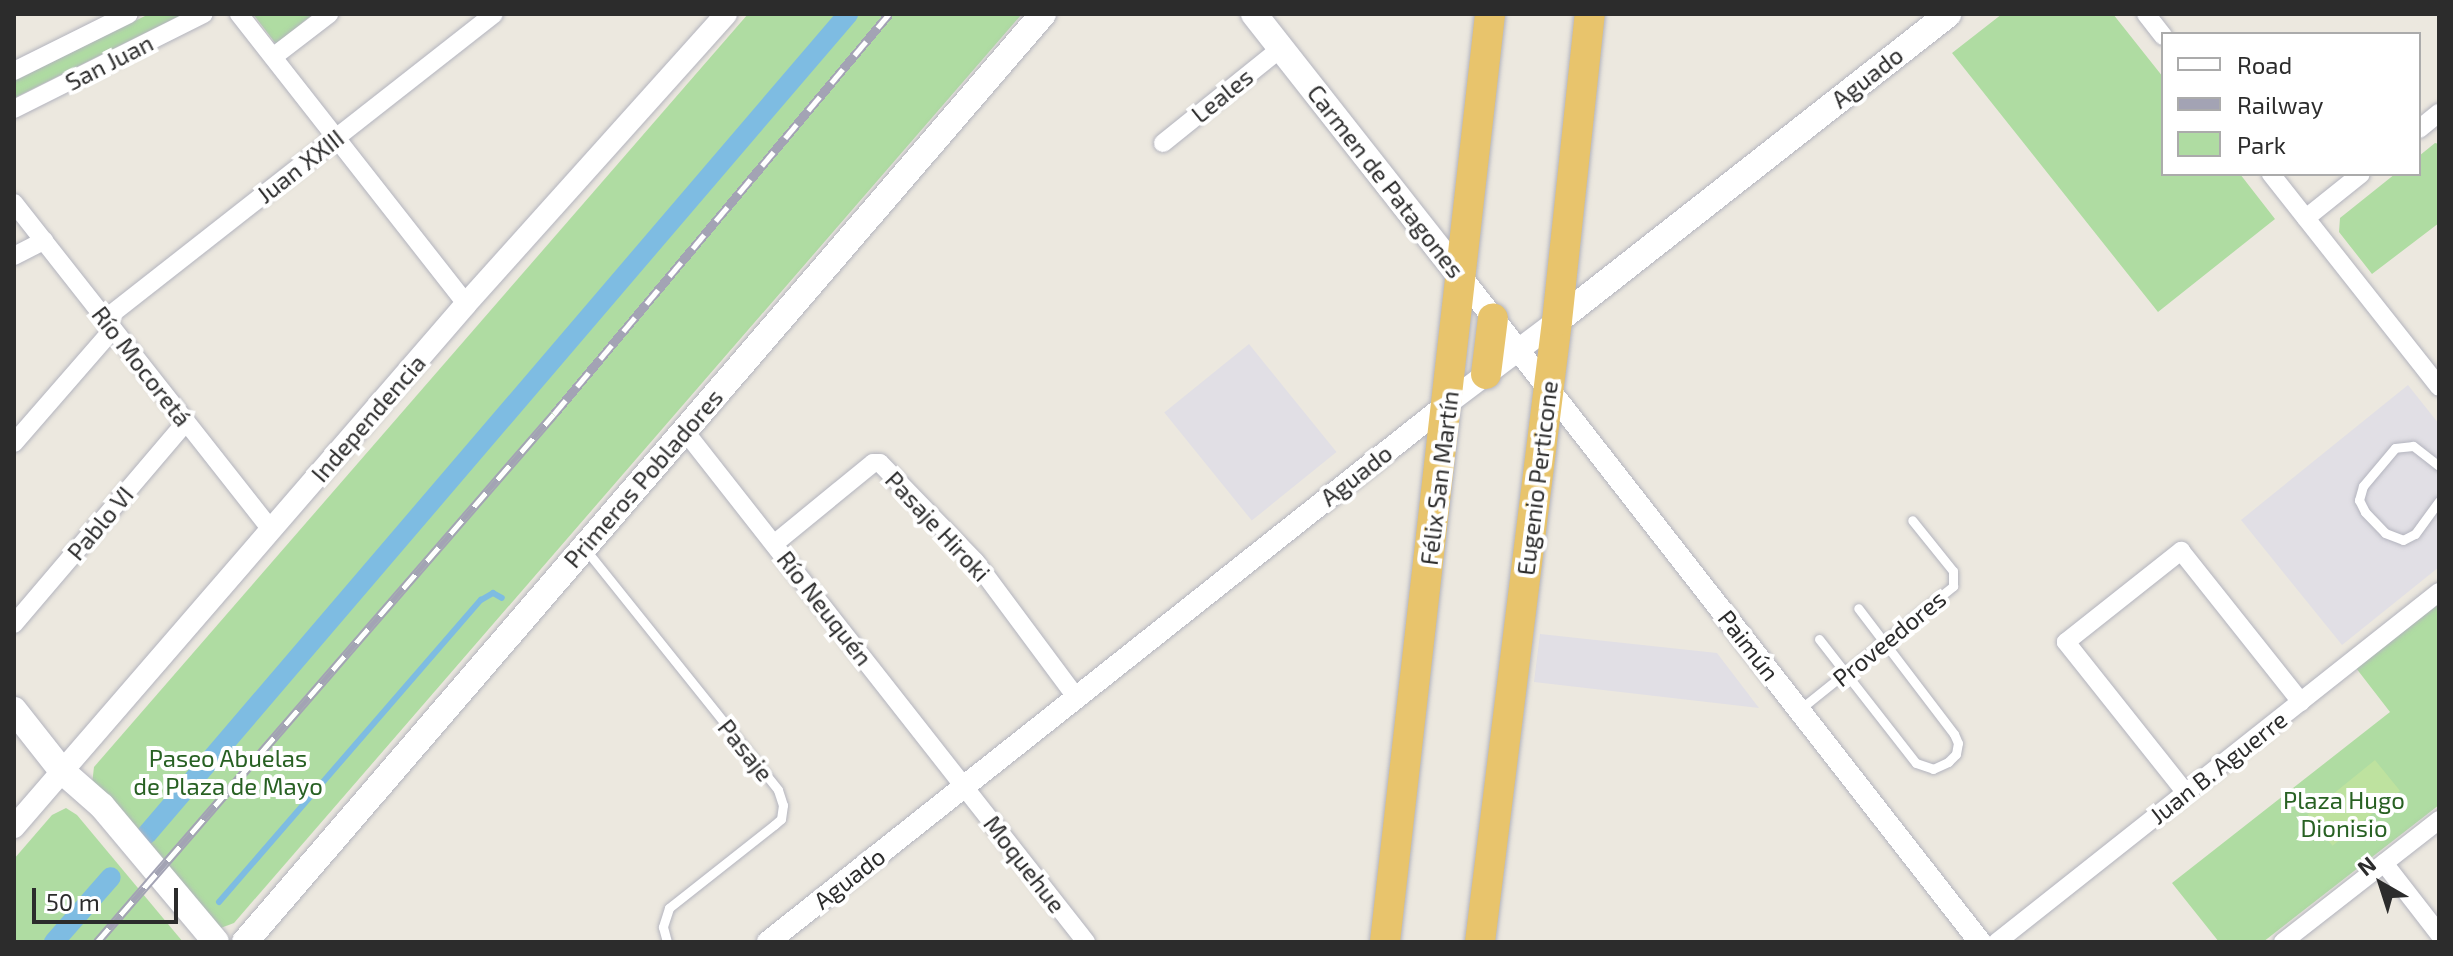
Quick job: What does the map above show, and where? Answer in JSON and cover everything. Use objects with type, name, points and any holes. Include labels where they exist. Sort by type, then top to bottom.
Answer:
[{"type":"highway","name":"Félix San Martín","points":[[1385,942],[1490,14]]},
{"type":"highway","name":"Eugenio Perticone","points":[[1480,942],[1557,321],[1590,14]]},
{"type":"highway","points":[[1486,374],[1493,318]]},
{"type":"main road","name":"Primeros Pobladores","points":[[245,942],[1043,14]]},
{"type":"main road","name":"Carmen de Patagones","points":[[1254,14],[1462,278]]},
{"type":"main road","name":"Aguado","points":[[1557,321],[1948,14]]},
{"type":"main road","points":[[14,710],[62,771],[89,820],[194,942]]},
{"type":"main road","points":[[62,771],[102,806],[216,942]]},
{"type":"street","name":"San Juan","points":[[14,71],[129,14]]},
{"type":"street","name":"San Juan","points":[[14,109],[204,14]]},
{"type":"street","points":[[239,14],[466,304]]},
{"type":"street","points":[[273,57],[329,14]]},
{"type":"street","name":"Juan XXIII","points":[[14,443],[109,324],[336,138],[494,14]]},
{"type":"street","points":[[2146,14],[2161,33]]},
{"type":"street","name":"Independencia","points":[[14,827],[466,304],[722,16]]},
{"type":"street","name":"Leales","points":[[1163,143],[1281,48]]},
{"type":"street","points":[[2421,127],[2439,113]]},
{"type":"street","points":[[2273,176],[2439,387]]},
{"type":"street","points":[[2306,218],[2358,176]]},
{"type":"street","name":"Río Mocoretá","points":[[14,203],[271,530]]},
{"type":"street","points":[[14,256],[44,241]]},
{"type":"street","name":"Carmen de Patagones","points":[[1462,278],[1517,349]]},
{"type":"street","name":"Aguado","points":[[768,942],[1448,403],[1557,321]]},
{"type":"street","name":"Paimún","points":[[1517,349],[1980,942]]},
{"type":"street","name":"Pablo VI","points":[[14,624],[186,422]]},
{"type":"street","name":"Río Neuquén","points":[[684,430],[965,786]]},
{"type":"street","name":"Pasaje Hiroki","points":[[774,544],[873,463],[880,463],[975,561],[1076,697]]},
{"type":"street","points":[[2186,793],[2066,642],[2181,551],[2301,702]]},
{"type":"street","name":"Juan B. Aguerre","points":[[1997,942],[2439,592]]},
{"type":"street","name":"Moquehue","points":[[965,786],[1086,942]]},
{"type":"street","points":[[2283,942],[2439,820]]},
{"type":"street","points":[[2384,863],[2439,934]]},
{"type":"lane","points":[[2436,459],[2413,446],[2395,448],[2363,486],[2359,500],[2365,512],[2396,540],[2415,534],[2439,501]]},
{"type":"lane","name":"Proveedores","points":[[1799,710],[1950,590],[1956,581],[1953,571],[1912,520]]},
{"type":"lane","name":"Pasaje","points":[[584,546],[782,798],[783,812],[774,825],[669,908],[663,927],[667,942]]},
{"type":"lane","points":[[1819,639],[1916,763],[1933,769],[1948,762],[1956,754],[1958,743],[1954,734],[1858,608]]},
{"type":"shaded area","points":[[1249,344],[1336,452],[1252,521],[1164,413]]},
{"type":"shaded area","points":[[2408,385],[2439,424],[2439,567],[2342,645],[2241,520]]},
{"type":"shaded area","points":[[1540,634],[1717,653],[1759,708],[1534,682]]},
{"type":"green space","points":[[149,14],[183,14],[14,98],[14,81]]},
{"type":"green space","points":[[253,14],[313,14],[276,44]]},
{"type":"green space","name":"Paseo Abuelas de Plaza de Mayo","points":[[748,14],[1022,14],[234,923],[218,929],[92,784],[94,767]]},
{"type":"green space","points":[[2002,14],[2113,14],[2161,74],[2161,176],[2242,176],[2275,219],[2158,312],[1952,53]]},
{"type":"green space","points":[[2435,143],[2439,144],[2439,223],[2372,274],[2339,232],[2340,218],[2392,176],[2421,176],[2421,154]]},
{"type":"green space","name":"Plaza Hugo Dionisio","points":[[2439,604],[2439,805],[2263,942],[2219,942],[2172,883],[2390,712],[2356,668]]},
{"type":"green space","points":[[2375,760],[2400,791],[2333,846],[2307,815]]},
{"type":"green space","name":"Paseo Abuelas de Plaza de Mayo","points":[[66,808],[77,815],[183,942],[14,942],[14,859],[52,815]]},
{"type":"waterway","points":[[147,834],[848,14]]},
{"type":"waterway","points":[[219,902],[481,600],[493,593],[502,598]]},
{"type":"waterway","points":[[54,942],[111,877]]},
{"type":"railway","points":[[97,942],[554,414],[889,14]]}]
